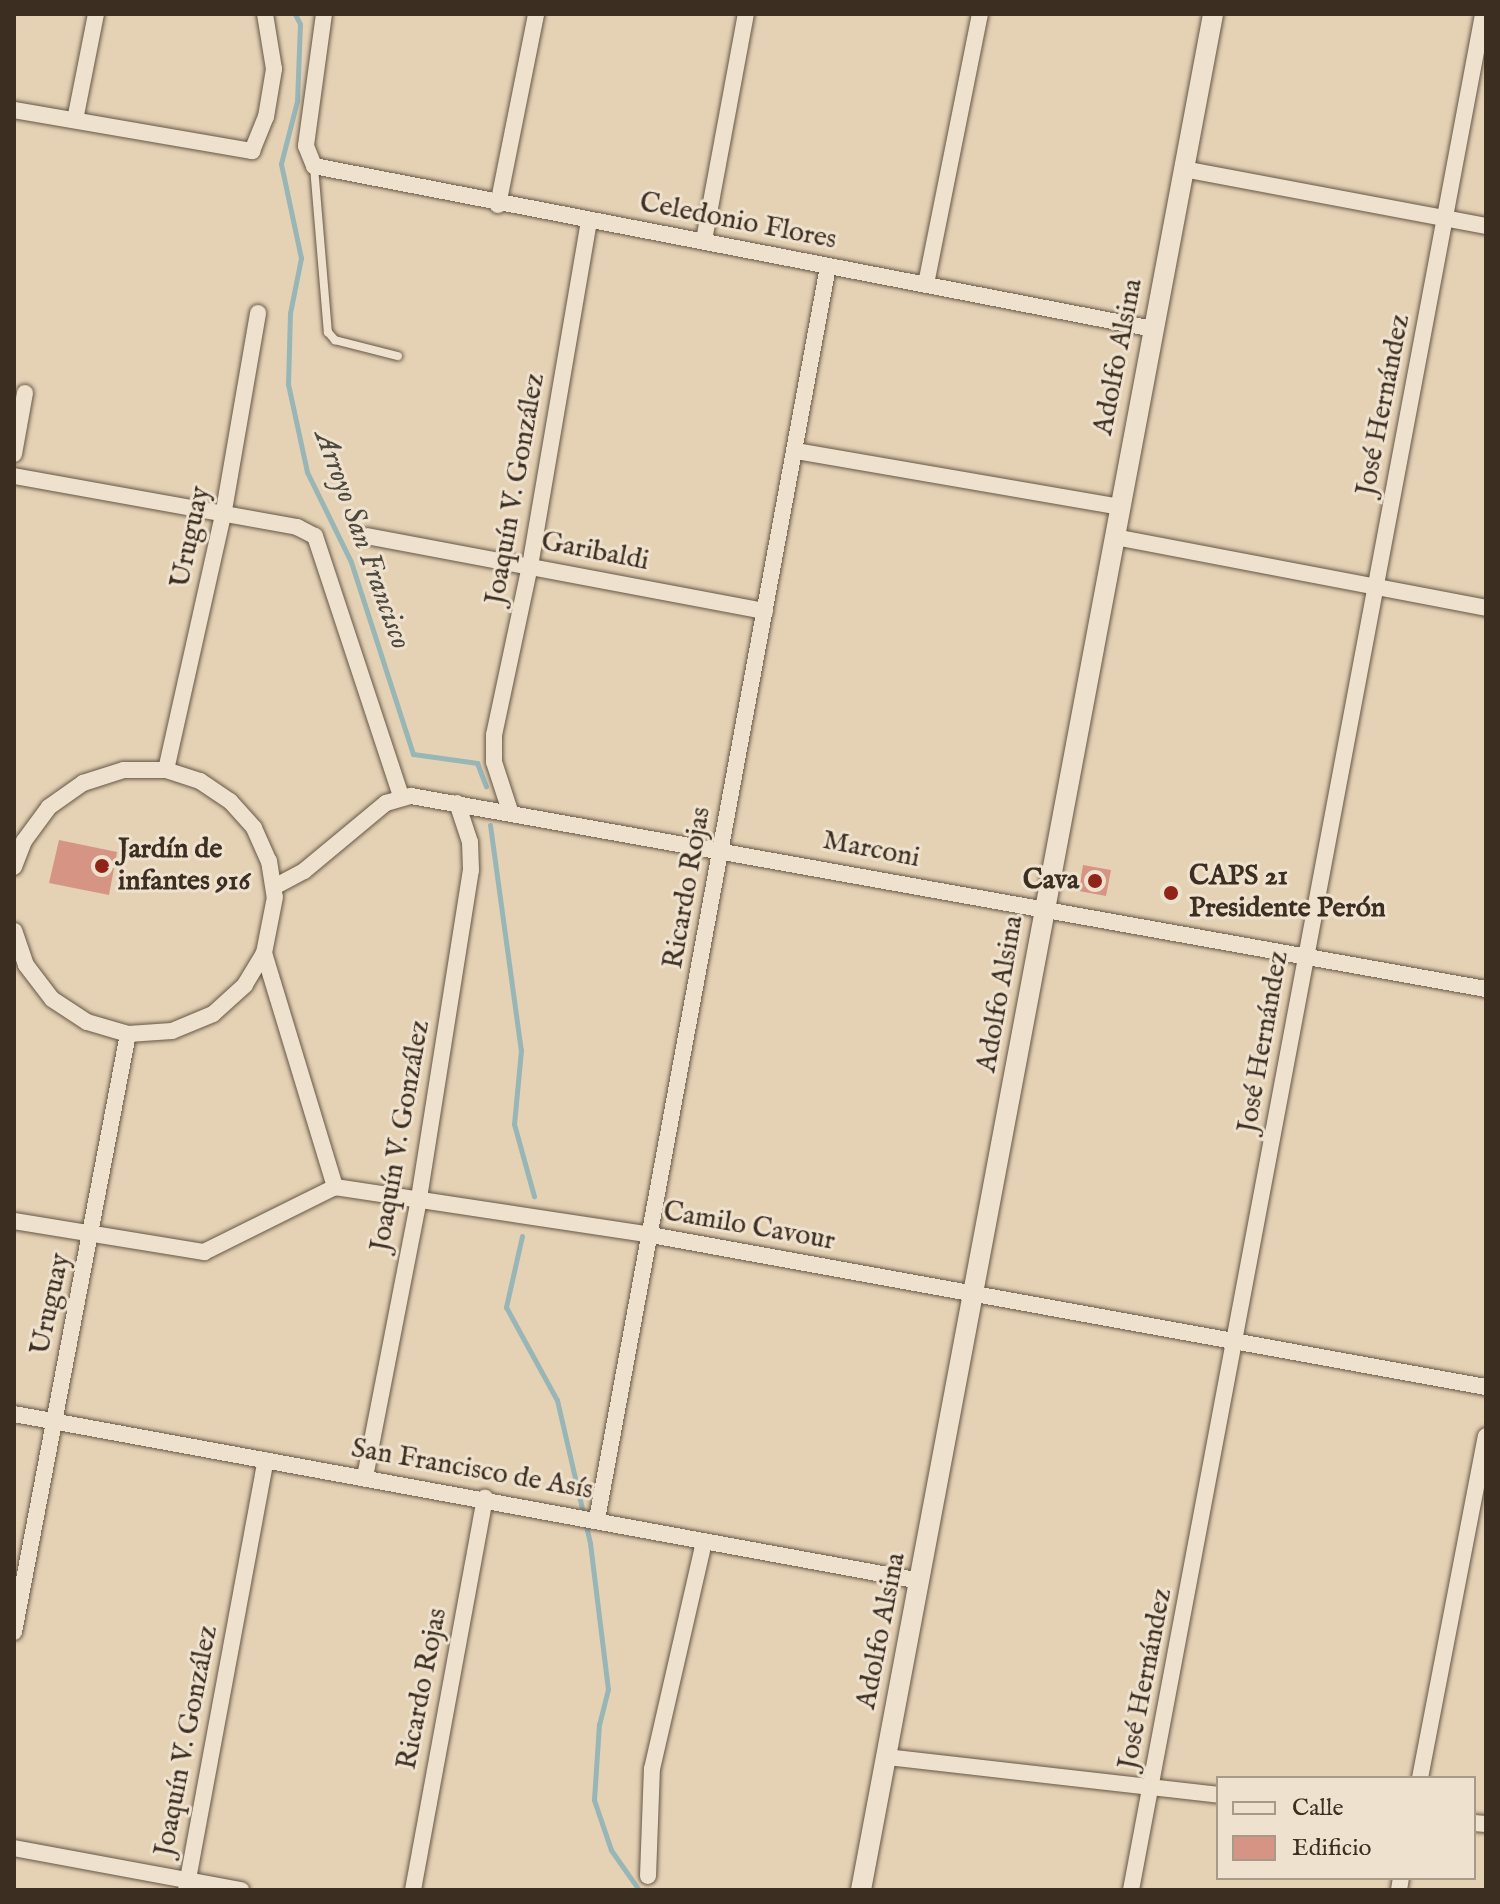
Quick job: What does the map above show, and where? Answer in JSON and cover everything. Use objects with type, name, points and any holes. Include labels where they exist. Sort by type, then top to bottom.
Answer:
[{"type":"street","points":[[75,120],[96,14]]},
{"type":"street","points":[[14,110],[243,153],[252,151],[261,136],[275,54],[265,14]]},
{"type":"street","points":[[498,205],[536,14]]},
{"type":"street","points":[[704,240],[746,14]]},
{"type":"street","points":[[926,284],[980,14]]},
{"type":"street","name":"Adolfo Alsina","points":[[861,1890],[1213,14]]},
{"type":"street","name":"José Hernández","points":[[1131,1890],[1483,14]]},
{"type":"street","points":[[314,166],[306,146],[323,15]]},
{"type":"street","name":"Celedonio Flores","points":[[314,166],[498,205],[704,240],[1153,329]]},
{"type":"street","points":[[1184,169],[1486,226]]},
{"type":"street","name":"Joaquín V. González","points":[[510,811],[493,750],[530,566],[589,221]]},
{"type":"street","name":"Ricardo Rojas","points":[[589,1517],[651,1235],[828,266]]},
{"type":"street","name":"Uruguay","points":[[166,770],[223,516],[258,313]]},
{"type":"street","points":[[14,454],[25,393]]},
{"type":"street","points":[[796,451],[1119,507]]},
{"type":"street","points":[[14,476],[297,527],[315,536],[401,796],[304,871],[274,887]]},
{"type":"street","name":"Garibaldi","points":[[367,536],[765,611]]},
{"type":"street","points":[[1115,537],[1486,608]]},
{"type":"street","points":[[14,867],[49,807],[83,783],[124,770],[166,770],[200,781],[230,801],[254,828],[269,861],[274,887],[274,922],[264,953],[245,985],[213,1014],[172,1031],[128,1034],[87,1022],[52,999],[26,965],[14,931]]},
{"type":"street","name":"Marconi","points":[[401,796],[510,811],[723,848],[1486,989]]},
{"type":"street","name":"Joaquín V. González","points":[[365,1477],[419,1198],[471,870],[470,842],[457,803]]},
{"type":"street","points":[[14,1221],[204,1252],[335,1187],[264,953]]},
{"type":"street","name":"Uruguay","points":[[14,1632],[92,1236],[128,1034]]},
{"type":"street","name":"Camilo Cavour","points":[[335,1187],[651,1235],[1486,1387]]},
{"type":"street","name":"San Francisco de Asís","points":[[14,1414],[589,1517],[704,1542],[920,1581]]},
{"type":"street","points":[[1420,1776],[1486,1436]]},
{"type":"street","name":"Joaquín V. González","points":[[187,1885],[266,1460]]},
{"type":"street","name":"Ricardo Rojas","points":[[413,1890],[485,1498]]},
{"type":"street","points":[[648,1876],[652,1769],[704,1542]]},
{"type":"street","points":[[887,1757],[1216,1795]]},
{"type":"street","points":[[14,1848],[187,1885],[241,1890]]},
{"type":"lane","points":[[314,166],[314,207],[328,332],[335,340],[398,356]]},
{"type":"building","points":[[59,840],[117,852],[109,895],[49,883]]},
{"type":"building","name":"Cava","points":[[1083,865],[1111,870],[1106,896],[1079,891]]},
{"type":"waterway","name":"Arroyo San Francisco","points":[[295,14],[300,24],[297,101],[281,164],[301,258],[290,313],[288,384],[307,472],[351,562],[413,754],[477,763],[486,786]]},
{"type":"waterway","name":"Arroyo San Francisco","points":[[490,825],[521,1050],[514,1124],[534,1196]]},
{"type":"waterway","name":"Arroyo San Francisco","points":[[522,1236],[506,1307],[557,1400],[590,1543],[608,1689],[599,1724],[594,1800],[611,1850],[639,1890]]},
{"type":"place","name":"Jardín de infantes 916","points":[[102,866]]},
{"type":"place","name":"Cava","points":[[1095,881]]},
{"type":"place","name":"CAPS 21 Presidente Perón","points":[[1171,893]]}]
